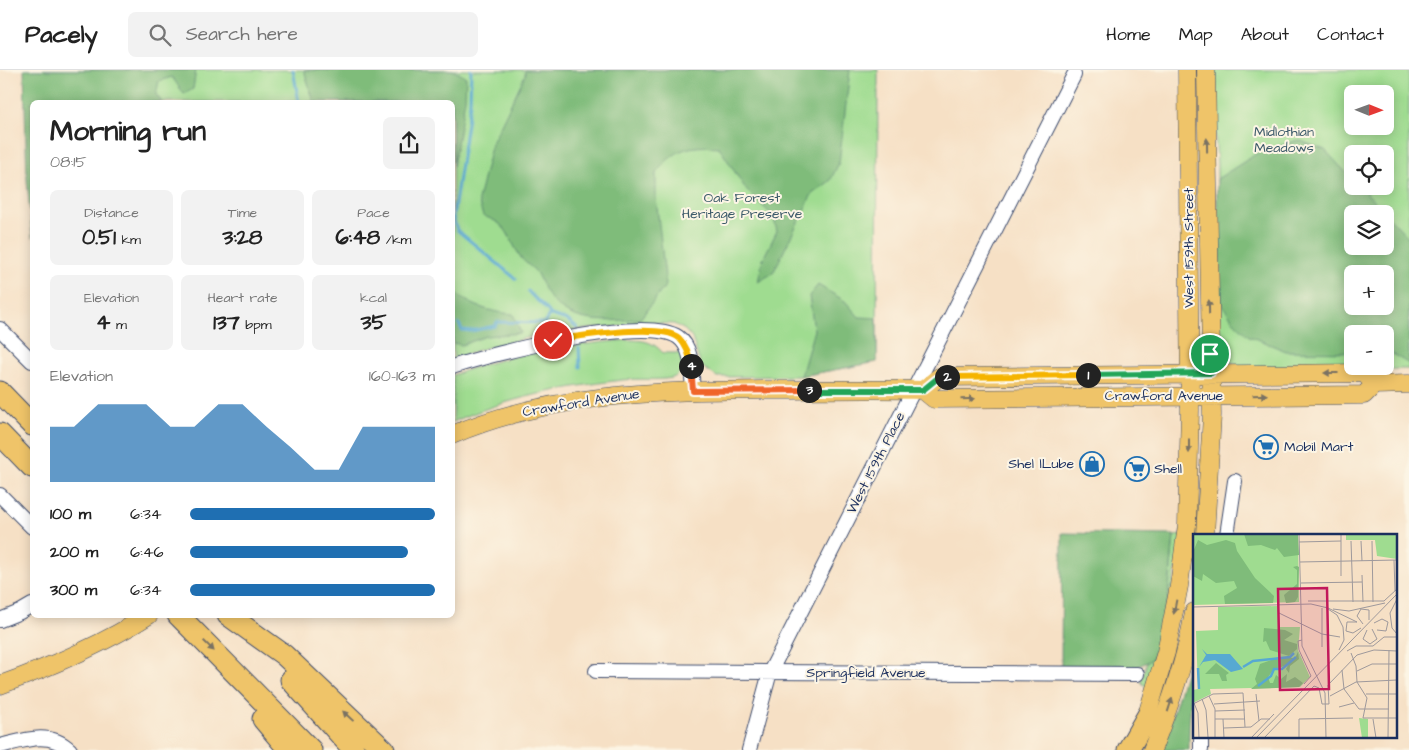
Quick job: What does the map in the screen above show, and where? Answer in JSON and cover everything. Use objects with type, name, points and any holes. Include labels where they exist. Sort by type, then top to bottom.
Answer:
[{"type":"highway","points":[[0,392],[30,423]]},
{"type":"highway","points":[[0,434],[30,465]]},
{"type":"highway","points":[[181,618],[311,750]]},
{"type":"highway","points":[[231,618],[268,654],[354,750]]},
{"type":"highway","points":[[232,618],[284,656],[384,750]]},
{"type":"highway","points":[[240,677],[261,717],[289,750]]},
{"type":"highway","points":[[1128,750],[1148,715]]},
{"type":"main road","name":"West 159th Street","points":[[1136,750],[1166,652],[1179,586],[1186,534],[1190,397],[1187,70]]},
{"type":"main road","name":"West 159th Street","points":[[1205,534],[1210,479],[1211,397],[1206,70]]},
{"type":"main road","name":"Crawford Avenue","points":[[918,390],[939,377],[1190,373],[1365,372],[1374,384]]},
{"type":"main road","name":"Crawford Avenue","points":[[455,433],[475,425],[536,408],[614,395],[693,391],[918,390],[934,399],[1364,395],[1374,384],[1409,384]]},
{"type":"main road","points":[[1152,750],[1168,712],[1183,662],[1193,617]]},
{"type":"main road","points":[[0,685],[53,666],[101,644],[145,618]]},
{"type":"street","name":"West 159th Place","points":[[749,750],[770,672],[918,390],[1074,75]]},
{"type":"street","points":[[0,329],[30,359]]},
{"type":"street","points":[[455,366],[488,355],[553,340],[634,331],[660,332],[678,337],[690,353],[693,391]]},
{"type":"street","points":[[1227,534],[1235,481]]},
{"type":"street","points":[[0,495],[30,526]]},
{"type":"street","points":[[0,620],[20,612],[30,605]]},
{"type":"street","name":"Springfield Avenue","points":[[596,671],[1137,674]]},
{"type":"street","points":[[0,746],[41,737],[62,742],[70,750]]},
{"type":"green space","points":[[24,70],[196,70],[193,89],[184,94],[172,77],[159,81],[156,95],[160,100],[30,100],[30,215],[27,180]]},
{"type":"green space","name":"Oak Forest Heritage Preserve","points":[[32,70],[878,70],[877,362],[801,376],[717,377],[701,366],[692,338],[685,330],[674,324],[656,323],[550,332],[478,350],[455,359],[455,100],[33,100]]},
{"type":"green space","points":[[304,70],[452,70],[466,77],[465,99],[455,155],[455,100],[313,100]]},
{"type":"green space","points":[[525,70],[850,70],[839,163],[830,181],[812,194],[773,273],[758,282],[763,259],[777,231],[773,216],[747,191],[719,147],[691,148],[677,153],[656,173],[656,198],[666,285],[640,319],[604,321],[581,318],[560,308],[551,299],[536,272],[521,258],[503,227],[492,219],[483,216],[478,200],[492,143],[525,75]]},
{"type":"green space","name":"Midlothian Meadows","points":[[1212,70],[1409,70],[1409,369],[1394,369],[1394,325],[1344,325],[1344,369],[1253,370],[1230,361],[1223,353],[1218,340],[1217,165]]},
{"type":"green space","points":[[1298,140],[1325,150],[1344,170],[1344,195],[1368,195],[1378,205],[1344,205],[1344,255],[1394,255],[1394,222],[1409,238],[1409,364],[1394,355],[1394,325],[1344,325],[1344,352],[1286,351],[1249,336],[1234,322],[1217,297],[1217,179],[1256,154]]},
{"type":"green space","points":[[818,285],[845,301],[859,317],[877,318],[877,362],[801,376],[814,330],[809,296]]},
{"type":"green space","points":[[455,292],[480,307],[496,312],[513,314],[521,333],[486,336],[462,345],[455,343]]},
{"type":"green space","points":[[638,340],[655,346],[663,353],[681,353],[686,357],[680,373],[672,378],[622,380],[557,390],[494,406],[455,421],[455,374],[495,361],[582,345]]},
{"type":"green space","points":[[1062,533],[1174,535],[1168,599],[1153,659],[1131,670],[1061,668]]},
{"type":"green space","points":[[1183,535],[1151,692],[1141,682],[1147,662],[1153,659],[1168,600],[1174,536]]},
{"type":"green space","points":[[1193,647],[1189,750],[1162,750]]},
{"type":"waterway","points":[[293,70],[299,100]]},
{"type":"waterway","points":[[455,204],[470,103],[471,70]]},
{"type":"waterway","points":[[455,224],[457,230],[516,279]]},
{"type":"waterway","points":[[528,291],[551,315],[567,320],[577,328]]},
{"type":"waterway","points":[[459,324],[462,330],[471,331],[495,326],[497,322],[545,323],[548,316],[551,315]]},
{"type":"waterway","points":[[579,348],[580,367]]},
{"type":"place","name":"Mobil Mart","points":[[1266,447]]},
{"type":"place","name":"Shel lLube","points":[[1092,464]]},
{"type":"place","name":"Shell","points":[[1137,469]]},
{"type":"route","points":[[553,340],[634,331],[660,332],[678,337],[690,353],[693,391],[923,390],[939,377],[1211,373],[1210,354]]}]
